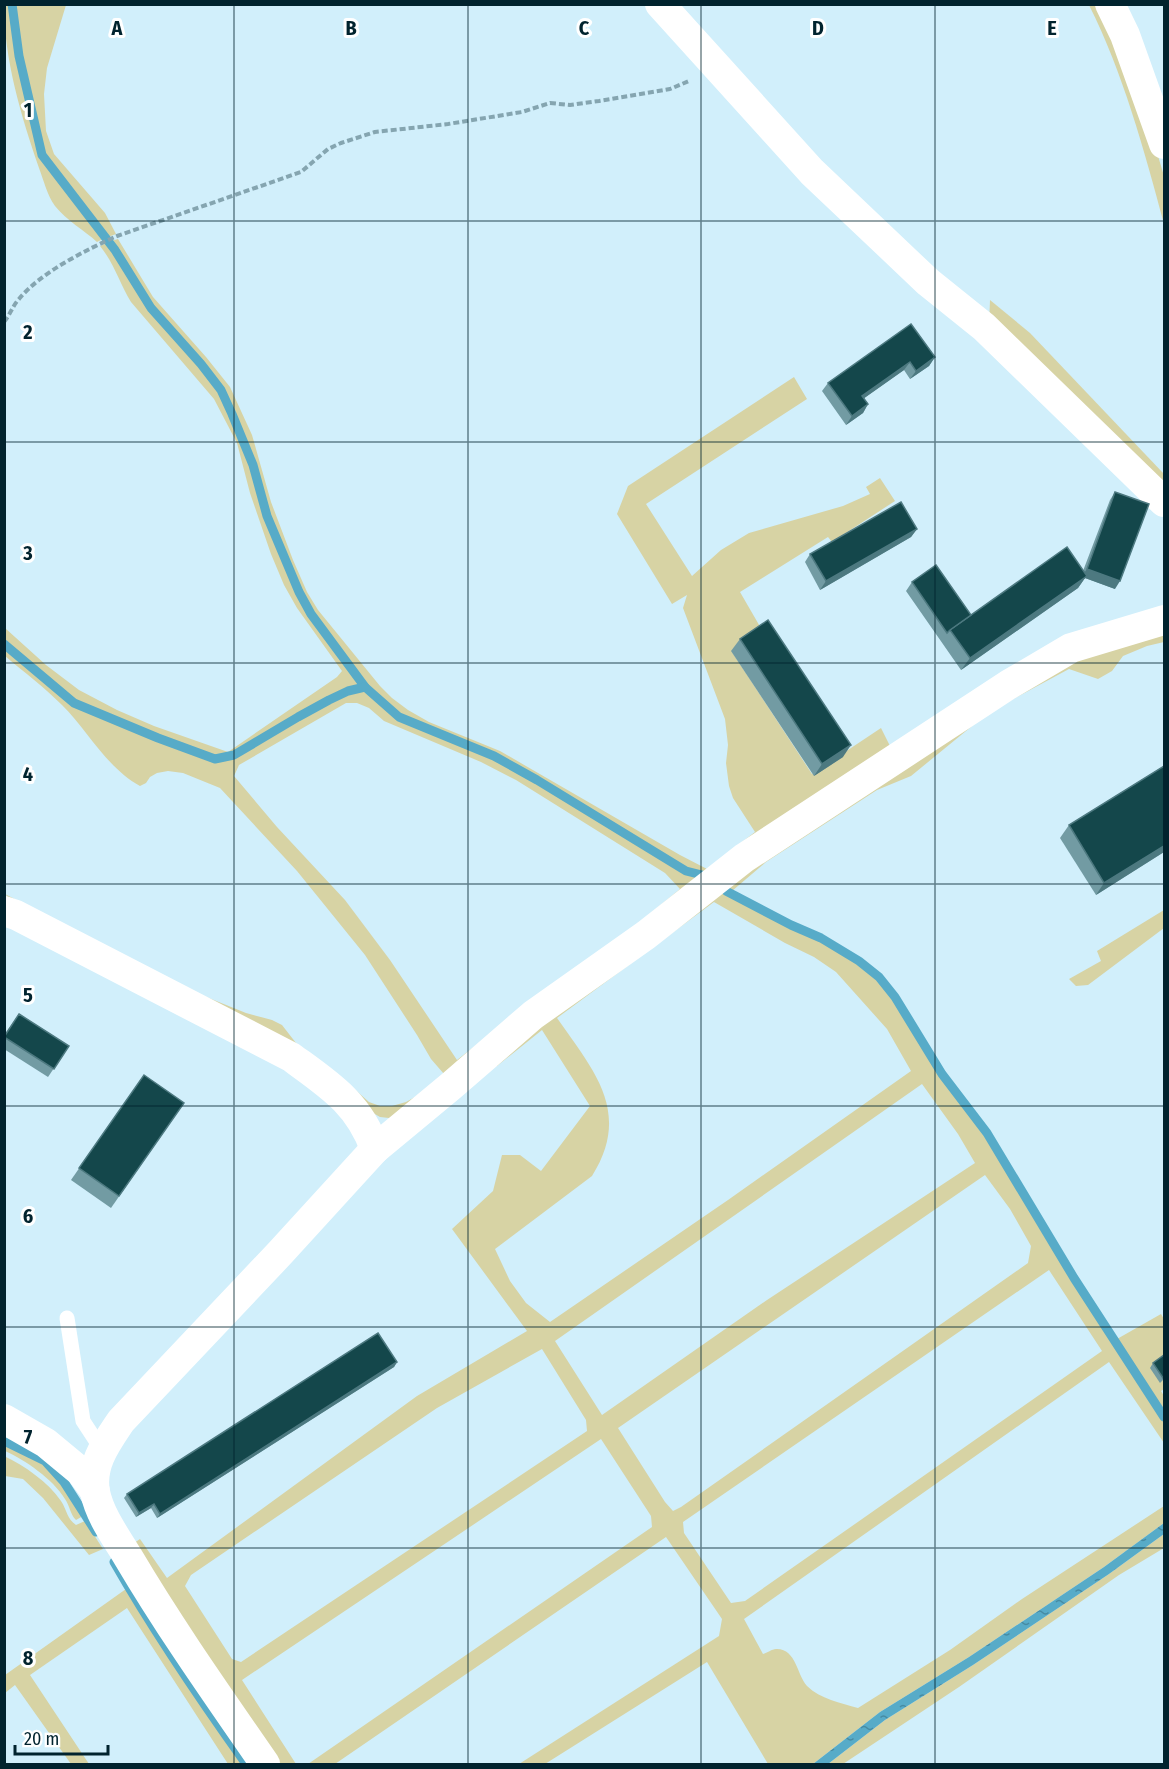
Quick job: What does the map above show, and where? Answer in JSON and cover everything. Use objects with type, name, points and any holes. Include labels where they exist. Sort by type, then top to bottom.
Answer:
[{"type":"street","points":[[660,4],[812,172],[928,282],[984,327],[1164,502]]},
{"type":"street","points":[[1110,4],[1125,35],[1164,144]]},
{"type":"street","points":[[265,1764],[196,1663],[101,1511],[95,1491],[94,1475],[102,1450],[121,1421],[375,1149],[533,1015],[646,935],[744,858],[1008,685],[1071,648],[1164,620]]},
{"type":"street","points":[[4,911],[291,1057],[330,1085],[354,1109],[369,1131],[375,1149]]},
{"type":"street","points":[[4,1419],[46,1443],[81,1472],[95,1491]]},
{"type":"lane","points":[[67,1318],[83,1421],[102,1450]]},
{"type":"path","points":[[4,322],[18,299],[31,288],[54,269],[98,244],[301,172],[328,149],[341,143],[375,132],[448,124],[522,112],[550,103],[570,105],[670,89],[717,69]]},
{"type":"shaded area","points":[[4,5],[10,5],[16,56],[40,156],[103,239],[97,242],[60,211],[48,193],[26,128],[10,67]]},
{"type":"shaded area","points":[[15,5],[66,5],[47,68],[44,94],[46,131],[54,154],[105,213],[116,234],[108,237],[44,154],[21,55]]},
{"type":"shaded area","points":[[1089,5],[1099,5],[1150,129],[1164,176],[1164,224],[1122,84]]},
{"type":"shaded area","points":[[118,239],[153,297],[230,387],[252,435],[271,502],[307,592],[318,610],[380,686],[408,710],[429,722],[500,751],[707,869],[755,832],[733,798],[729,786],[725,719],[683,608],[687,595],[672,604],[617,514],[628,486],[794,377],[807,399],[646,504],[692,576],[721,550],[749,533],[843,506],[870,494],[866,487],[880,478],[895,501],[832,542],[828,537],[740,592],[762,630],[732,652],[812,774],[881,728],[891,748],[709,875],[687,868],[495,753],[400,715],[367,686],[313,613],[268,515],[255,464],[222,389],[180,336],[153,307],[111,241]]},
{"type":"shaded area","points":[[107,243],[149,310],[177,339],[218,391],[250,465],[264,517],[297,594],[310,616],[361,686],[348,689],[328,699],[234,753],[215,756],[75,701],[5,641],[5,628],[46,665],[79,690],[154,726],[228,752],[337,677],[342,671],[297,608],[284,585],[250,493],[237,443],[214,399],[131,302],[100,246]]},
{"type":"shaded area","points":[[990,300],[1030,333],[1164,474],[1164,492],[989,326]]},
{"type":"shaded area","points":[[1164,632],[1164,642],[1123,656],[1112,671],[1098,679],[1069,669],[1013,699],[977,722],[911,776],[877,790],[766,862],[732,891],[727,888],[724,892],[757,911],[839,951],[878,979],[893,998],[940,1075],[985,1134],[1072,1279],[1164,1421],[1164,1443],[1109,1362],[744,1619],[763,1654],[776,1649],[783,1650],[792,1657],[807,1686],[812,1690],[831,1700],[858,1708],[950,1650],[1022,1599],[1164,1506],[1164,1523],[1104,1567],[969,1657],[880,1712],[813,1764],[768,1764],[707,1662],[545,1764],[519,1764],[719,1636],[722,1619],[666,1537],[335,1764],[308,1764],[652,1527],[651,1516],[601,1439],[242,1680],[296,1764],[276,1764],[131,1545],[140,1539],[167,1578],[417,1396],[527,1331],[452,1229],[493,1191],[502,1155],[520,1155],[541,1171],[590,1106],[542,1030],[497,1066],[490,1060],[755,860],[1074,660]],"holes":[[[714,902],[814,957],[836,972],[887,1029],[911,1071],[550,1322],[526,1303],[510,1281],[495,1249],[592,1176],[603,1153],[609,1132],[608,1112],[595,1074],[557,1018]],[[922,1084],[958,1134],[975,1163],[767,1300],[602,1415],[555,1341]],[[985,1175],[1010,1209],[1031,1246],[1028,1263],[673,1511],[618,1428]],[[1049,1270],[1102,1351],[745,1601],[731,1603],[684,1533],[683,1522]],[[542,1349],[586,1420],[587,1431],[241,1662],[232,1659],[185,1586],[191,1575],[437,1408]]]},
{"type":"shaded area","points":[[4,647],[72,705],[215,761],[236,757],[349,693],[364,690],[398,719],[493,758],[685,873],[706,879],[399,1115],[389,1118],[380,1117],[20,910],[5,894],[189,990],[282,1025],[296,1043],[336,1073],[369,1102],[380,1106],[392,1106],[406,1102],[444,1074],[431,1059],[365,955],[297,871],[220,788],[183,773],[168,771],[157,773],[140,786],[108,759],[55,698],[5,656]],"holes":[[[346,703],[357,703],[369,708],[384,721],[481,762],[516,780],[665,873],[680,889],[612,945],[520,1011],[457,1060],[390,960],[345,900],[277,827],[234,776],[239,765]]]},
{"type":"shaded area","points":[[1164,910],[1164,928],[1088,985],[1076,986],[1069,979],[1101,961],[1097,951]]},
{"type":"shaded area","points":[[1161,1314],[1164,1319],[1164,1389],[1161,1391],[1164,1396],[1164,1413],[1117,1339]]},
{"type":"shaded area","points":[[4,1444],[43,1463],[62,1484],[83,1516],[76,1520],[65,1499],[53,1484],[30,1465],[5,1451]]},
{"type":"shaded area","points":[[4,1456],[28,1470],[50,1487],[71,1520],[76,1525],[85,1521],[103,1549],[89,1555],[43,1498],[23,1479],[5,1476]]},
{"type":"shaded area","points":[[1164,1534],[1164,1548],[1119,1575],[959,1687],[843,1764],[828,1764],[885,1720],[973,1665],[1109,1574]]},
{"type":"shaded area","points":[[126,1589],[184,1680],[242,1764],[228,1764],[127,1608],[30,1675],[89,1764],[71,1764],[15,1685],[5,1693],[5,1675]]},
{"type":"water","points":[[1164,1523],[1164,1534],[1109,1574],[973,1665],[885,1720],[828,1764],[813,1764],[880,1712],[969,1657],[1104,1567]]},
{"type":"building","points":[[911,324],[935,357],[916,371],[910,362],[862,396],[868,404],[852,416],[828,383]]},
{"type":"building","points":[[1115,492],[1149,504],[1120,581],[1087,569]]},
{"type":"building","points":[[901,502],[917,529],[826,581],[810,554]]},
{"type":"building","points":[[1067,547],[1087,576],[970,658],[950,630]]},
{"type":"building","points":[[936,565],[971,615],[947,633],[912,582]]},
{"type":"building","points":[[768,620],[851,745],[822,764],[740,639]]},
{"type":"building","points":[[1164,766],[1164,846],[1104,883],[1069,825]]},
{"type":"building","points":[[19,1014],[69,1046],[54,1069],[4,1037]]},
{"type":"building","points":[[144,1075],[184,1103],[119,1196],[79,1168]]},
{"type":"building","points":[[378,1333],[397,1362],[160,1514],[154,1504],[139,1513],[127,1494]]},
{"type":"building","points":[[1164,1355],[1164,1377],[1163,1378],[1153,1363]]},
{"type":"waterway","points":[[12,4],[19,56],[42,155],[115,250],[151,308],[221,390],[253,465],[267,516],[299,592],[311,614],[365,687]]},
{"type":"waterway","points":[[4,644],[74,703],[215,759],[234,755],[329,700],[348,691],[365,687],[399,717],[494,756],[686,871],[706,876]]},
{"type":"waterway","points":[[726,891],[821,938],[859,961],[879,977],[895,997],[942,1074],[987,1133],[1074,1278],[1164,1417]]},
{"type":"waterway","points":[[4,1441],[45,1461],[64,1482],[96,1532]]},
{"type":"waterway","points":[[114,1562],[177,1664],[246,1764]]}]
